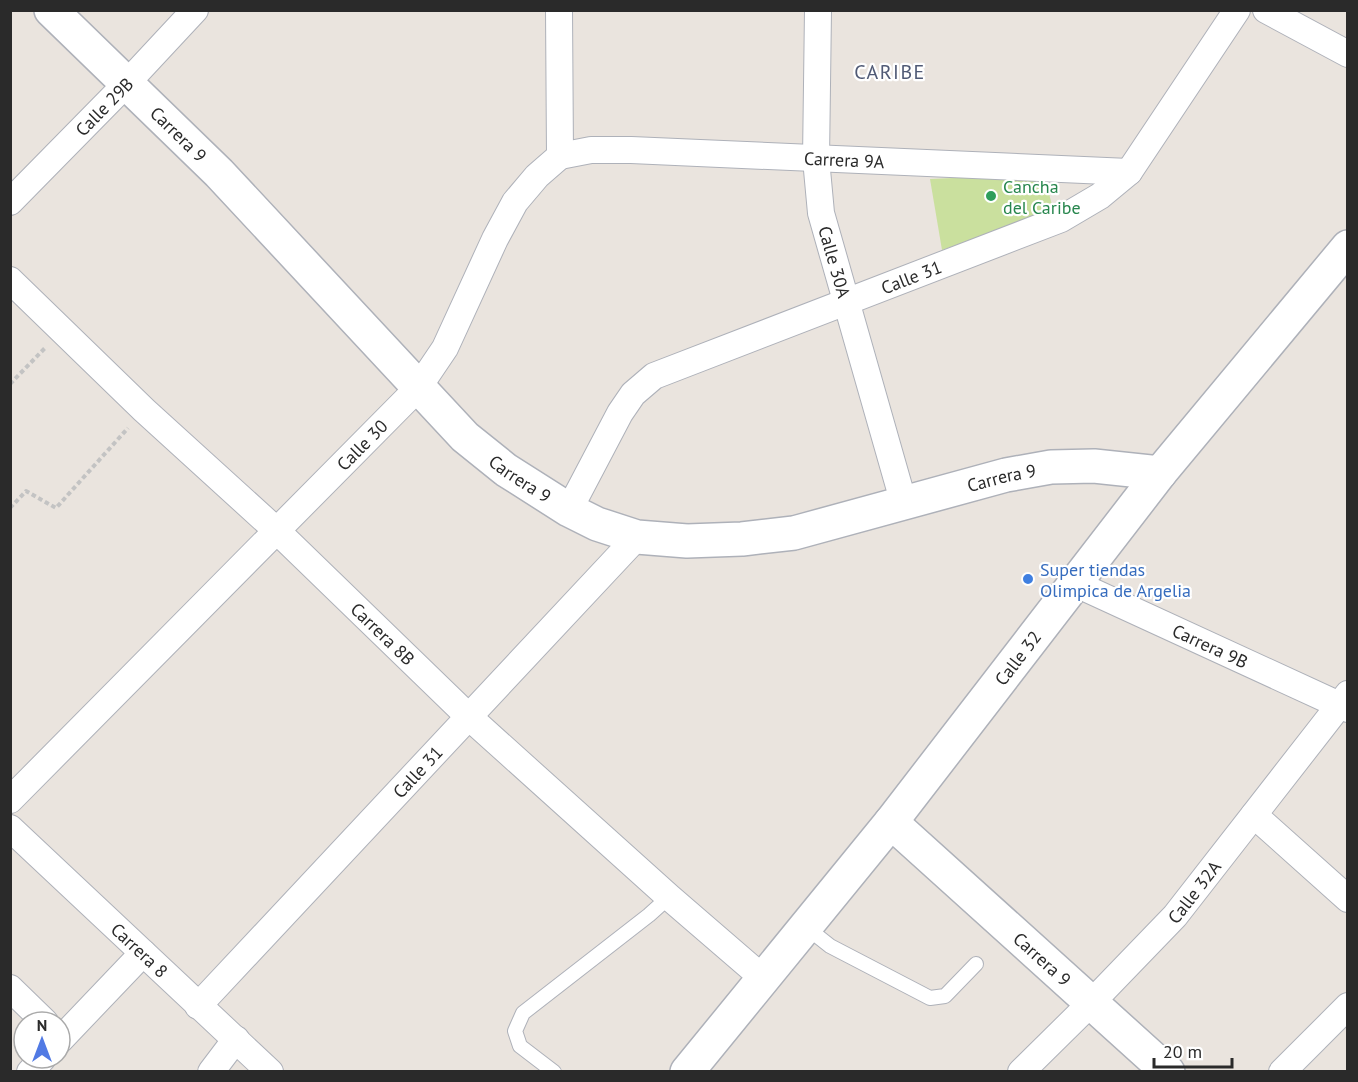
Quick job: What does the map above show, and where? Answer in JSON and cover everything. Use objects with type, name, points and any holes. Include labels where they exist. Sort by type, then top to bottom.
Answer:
[{"type":"street","name":"Carrera 9","points":[[51,10],[219,173],[465,437],[506,470],[597,525],[637,537],[687,540],[742,539],[784,534],[904,504],[1006,475],[1051,467],[1094,466],[1160,472]]},
{"type":"street","name":"Calle 29B","points":[[10,202],[195,10]]},
{"type":"street","points":[[559,10],[560,156]]},
{"type":"street","name":"Calle 30A","points":[[818,10],[816,159],[821,213],[904,504]]},
{"type":"street","name":"Calle 31","points":[[569,510],[620,413],[633,394],[654,376],[1061,219],[1100,196],[1130,172],[1237,10]]},
{"type":"street","points":[[1266,10],[1347,54]]},
{"type":"street","name":"Carrera 9A","points":[[560,156],[591,150],[631,150],[1130,172]]},
{"type":"street","name":"Calle 30","points":[[10,800],[418,388],[445,348],[495,239],[515,202],[537,176],[560,156]]},
{"type":"street","name":"Calle 32","points":[[687,1071],[891,822],[1160,472],[1347,247]]},
{"type":"street","name":"Carrera 8B","points":[[14,284],[144,410],[276,530],[469,717],[764,979]]},
{"type":"street","name":"Calle 31","points":[[198,1006],[637,537]]},
{"type":"street","name":"Carrera 9B","points":[[1074,582],[1344,702]]},
{"type":"street","name":"Calle 32A","points":[[1021,1071],[1175,916],[1344,702]]},
{"type":"street","points":[[1254,815],[1347,899]]},
{"type":"street","name":"Carrera 9","points":[[891,822],[1168,1071]]},
{"type":"street","name":"Carrera 8","points":[[10,828],[270,1071]]},
{"type":"street","points":[[72,1020],[143,953]]},
{"type":"street","points":[[10,988],[32,1010]]},
{"type":"street","points":[[1282,1071],[1347,1006]]},
{"type":"street","points":[[211,1071],[236,1039]]},
{"type":"lane","points":[[554,1071],[520,1046],[515,1031],[523,1013],[669,897]]},
{"type":"lane","points":[[807,927],[830,946],[930,998],[945,996],[976,963]]},
{"type":"path","points":[[10,384],[57,325]]},
{"type":"path","points":[[10,507],[26,491],[56,508],[144,410]]},
{"type":"green space","name":"Cancha del Caribe","points":[[1044,174],[1054,213],[942,250],[930,179]]},
{"type":"place","name":"Cancha del Caribe","points":[[991,196]]},
{"type":"place","name":"Super tiendas Olimpica de Argelia","points":[[1028,579]]},
{"type":"district","name":"CARIBE","points":[[890,72]]}]
